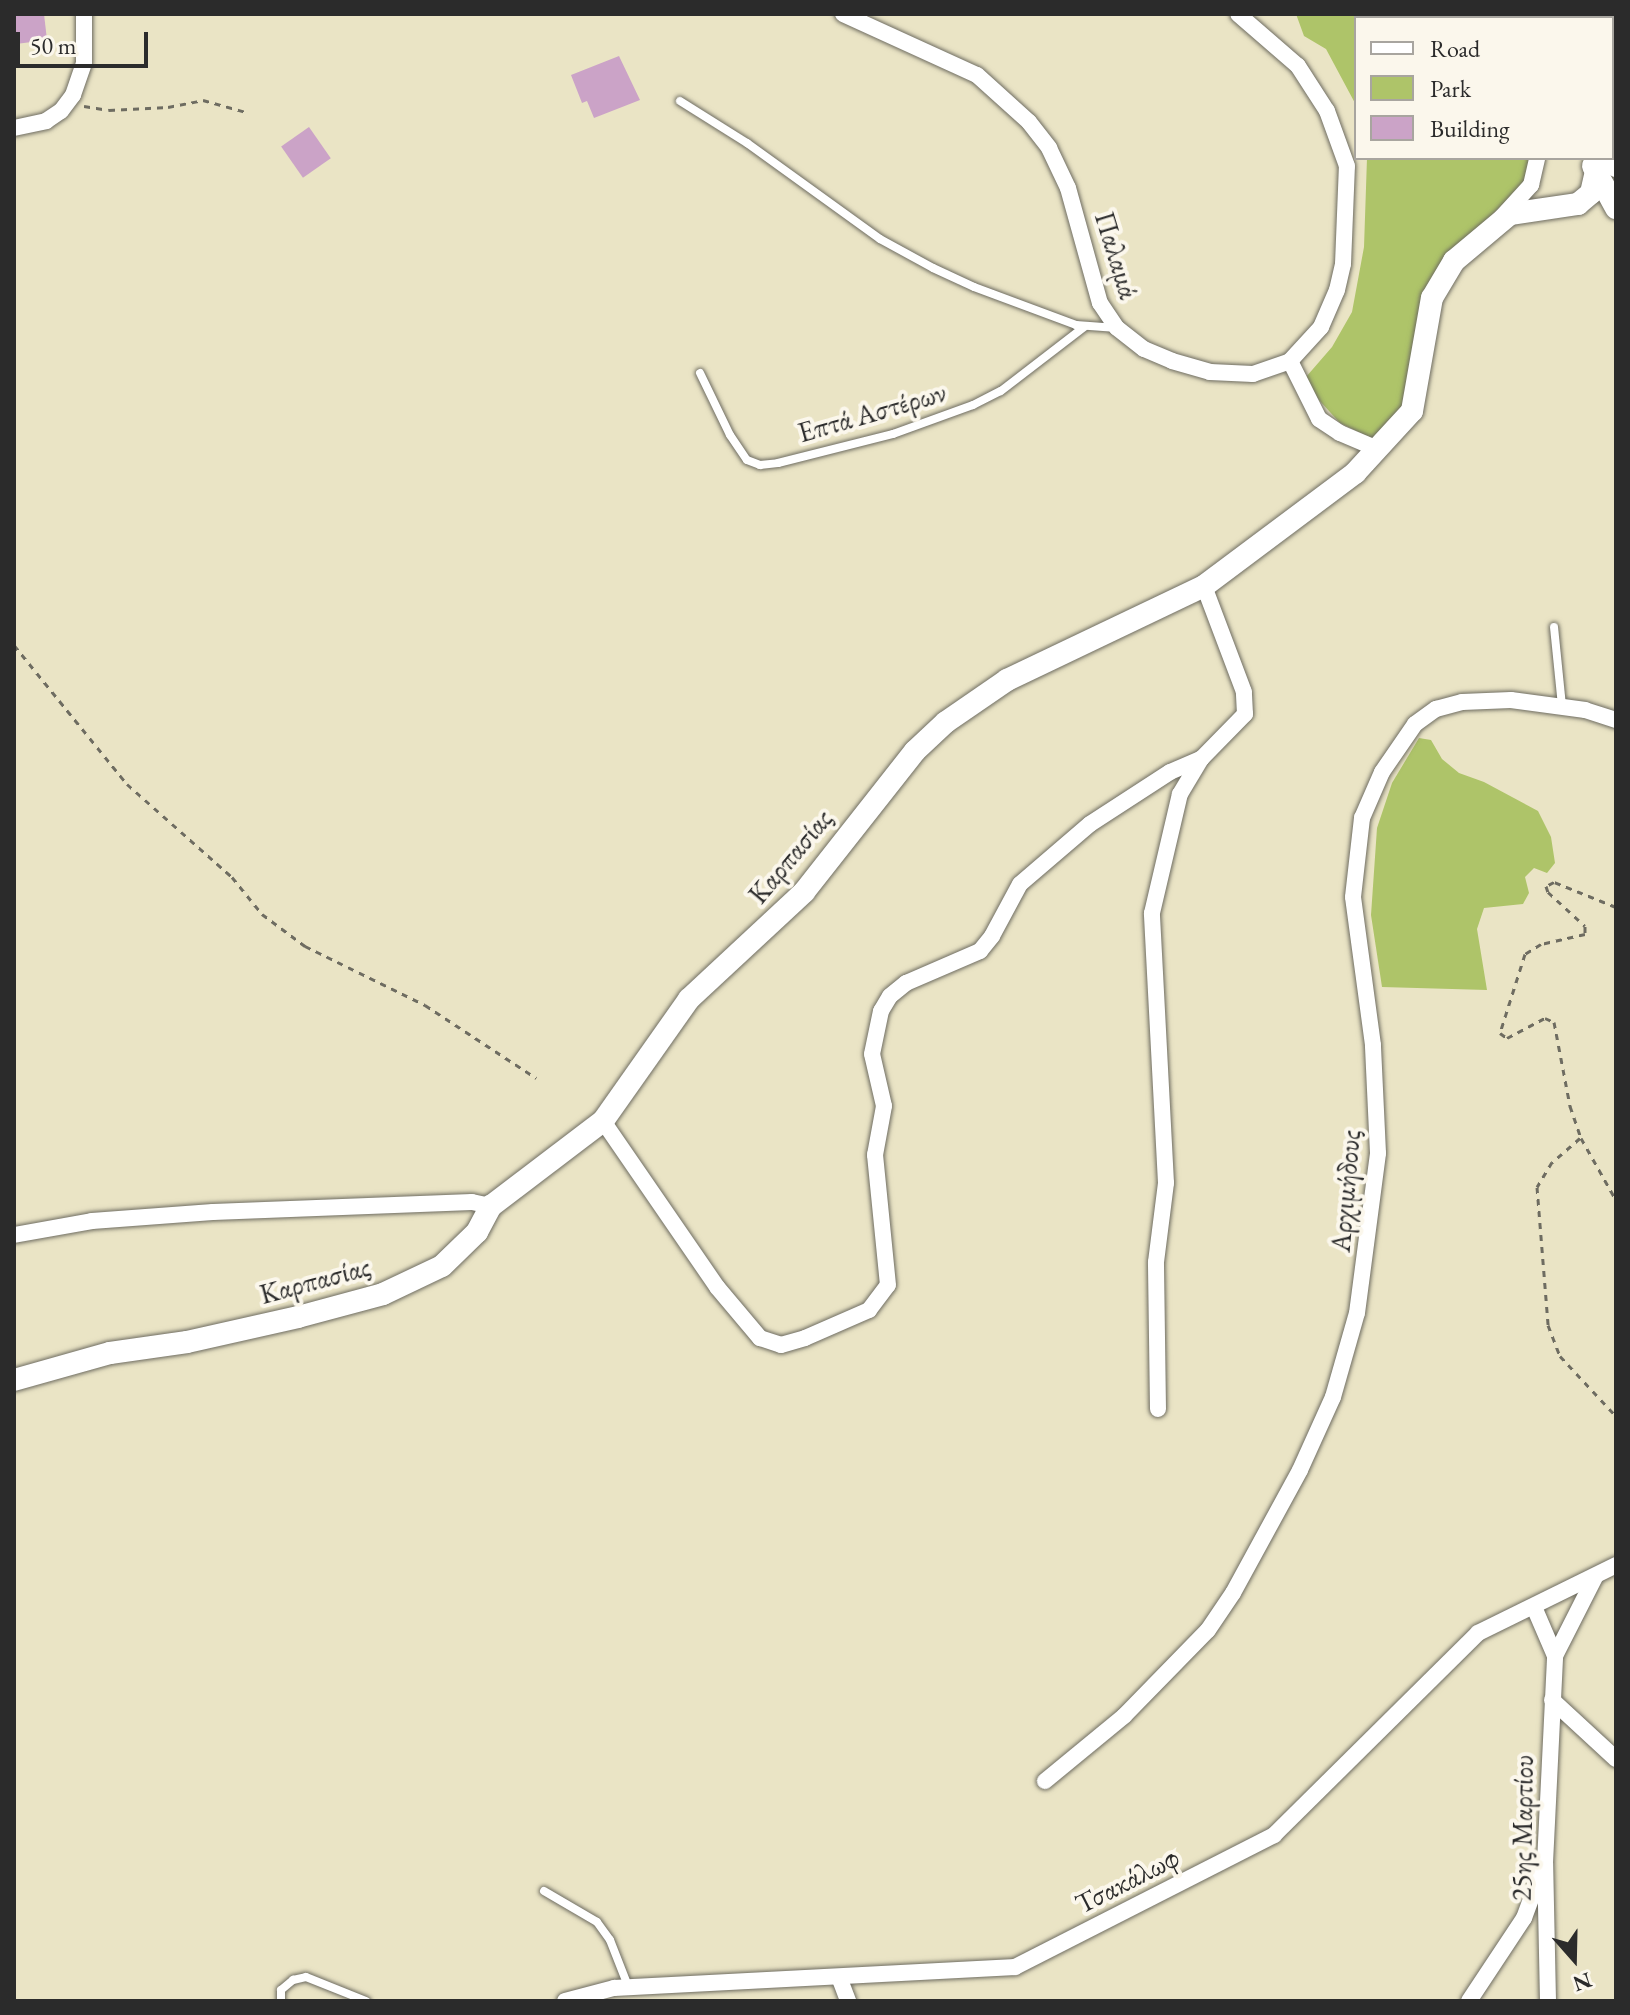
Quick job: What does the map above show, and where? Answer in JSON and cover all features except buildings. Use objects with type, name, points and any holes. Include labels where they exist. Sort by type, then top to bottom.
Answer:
[{"type":"street","points":[[14,128],[46,121],[68,103],[84,63],[84,14]]},
{"type":"street","name":"Παλαμά","points":[[843,14],[977,75],[1029,122],[1049,148],[1068,188],[1100,303],[1117,328],[1144,349],[1210,372],[1253,374],[1290,361],[1321,327],[1337,290],[1346,229],[1347,166],[1327,111],[1298,66],[1238,14]]},
{"type":"street","name":"Καρπασίας","points":[[14,1380],[110,1353],[201,1339],[383,1294],[422,1278],[460,1252],[491,1206],[603,1121],[689,999],[804,892],[915,751],[946,722],[1007,680],[1204,586],[1355,473],[1412,411],[1417,395],[1426,322],[1440,279],[1454,261],[1531,185],[1537,160]]},
{"type":"street","points":[[1603,163],[1616,208]]},
{"type":"street","name":"Καρπασίας","points":[[1499,219],[1529,208],[1578,204],[1591,193],[1603,163]]},
{"type":"street","points":[[1290,361],[1319,419],[1340,433],[1376,448]]},
{"type":"street","points":[[1158,1409],[1156,1262],[1166,1183],[1152,913],[1180,794],[1201,759],[1245,714],[1247,706],[1204,586]]},
{"type":"street","name":"Αρχιμήδους","points":[[1045,1781],[1124,1716],[1208,1630],[1279,1511],[1333,1397],[1357,1313],[1378,1153],[1373,1045],[1353,897],[1354,861],[1362,818],[1382,772],[1415,724],[1436,709],[1462,702],[1511,700],[1562,707],[1616,720]]},
{"type":"street","points":[[603,1121],[717,1287],[760,1338],[781,1345],[828,1329],[869,1310],[888,1285],[875,1155],[884,1106],[872,1054],[881,1011],[890,996],[906,983],[980,951],[992,936],[1020,884],[1090,824],[1170,772],[1201,759]]},
{"type":"street","points":[[14,1235],[92,1221],[213,1212],[472,1202],[491,1206]]},
{"type":"street","name":"Τσακάλωφ","points":[[565,2001],[620,1992],[1015,1967],[1261,1843],[1308,1804],[1478,1633],[1616,1565]]},
{"type":"street","name":"25ης Μαρτίου","points":[[1548,2001],[1545,1863],[1555,1656],[1595,1577]]},
{"type":"street","name":"25ης Μαρτίου","points":[[1534,1607],[1555,1656]]},
{"type":"street","points":[[1552,1700],[1616,1759]]},
{"type":"street","points":[[1469,2001],[1524,1918],[1545,1863]]},
{"type":"street","points":[[839,1977],[848,2001]]},
{"type":"lane","points":[[680,101],[747,143],[880,239],[974,287],[1084,327],[1117,328]]},
{"type":"lane","name":"Επτά Αστέρων","points":[[700,373],[730,435],[747,460],[760,465],[778,463],[893,434],[973,405],[1001,391],[1084,327]]},
{"type":"lane","points":[[1554,627],[1562,707]]},
{"type":"lane","points":[[544,1891],[597,1922],[610,1940],[620,1992]]},
{"type":"lane","points":[[281,2001],[281,1990],[293,1980],[306,1977],[366,2001]]},
{"type":"path","points":[[68,103],[109,110],[168,107],[203,100],[246,112]]},
{"type":"path","points":[[14,645],[127,784],[232,877],[262,914],[305,946],[425,1005],[536,1078]]},
{"type":"path","points":[[1616,907],[1554,882],[1546,886],[1548,892],[1585,926],[1585,934],[1541,944],[1525,954],[1500,1033],[1507,1038],[1517,1036],[1545,1018],[1551,1018],[1560,1069],[1581,1138],[1616,1200]]},
{"type":"path","points":[[1581,1138],[1552,1162],[1537,1187],[1548,1325],[1560,1356],[1616,1416]]},
{"type":"green space","points":[[1296,14],[1487,16],[1354,16],[1354,101],[1326,49],[1304,36]]},
{"type":"green space","points":[[1367,160],[1531,160],[1530,177],[1446,260],[1412,396],[1373,439],[1340,423],[1308,388],[1306,377],[1332,347],[1352,312],[1364,247]]},
{"type":"green space","points":[[1419,738],[1431,740],[1442,759],[1459,773],[1484,782],[1538,811],[1551,837],[1555,863],[1547,873],[1534,868],[1525,877],[1529,893],[1523,904],[1484,908],[1477,929],[1487,990],[1382,987],[1371,915],[1377,828],[1392,783]]}]
